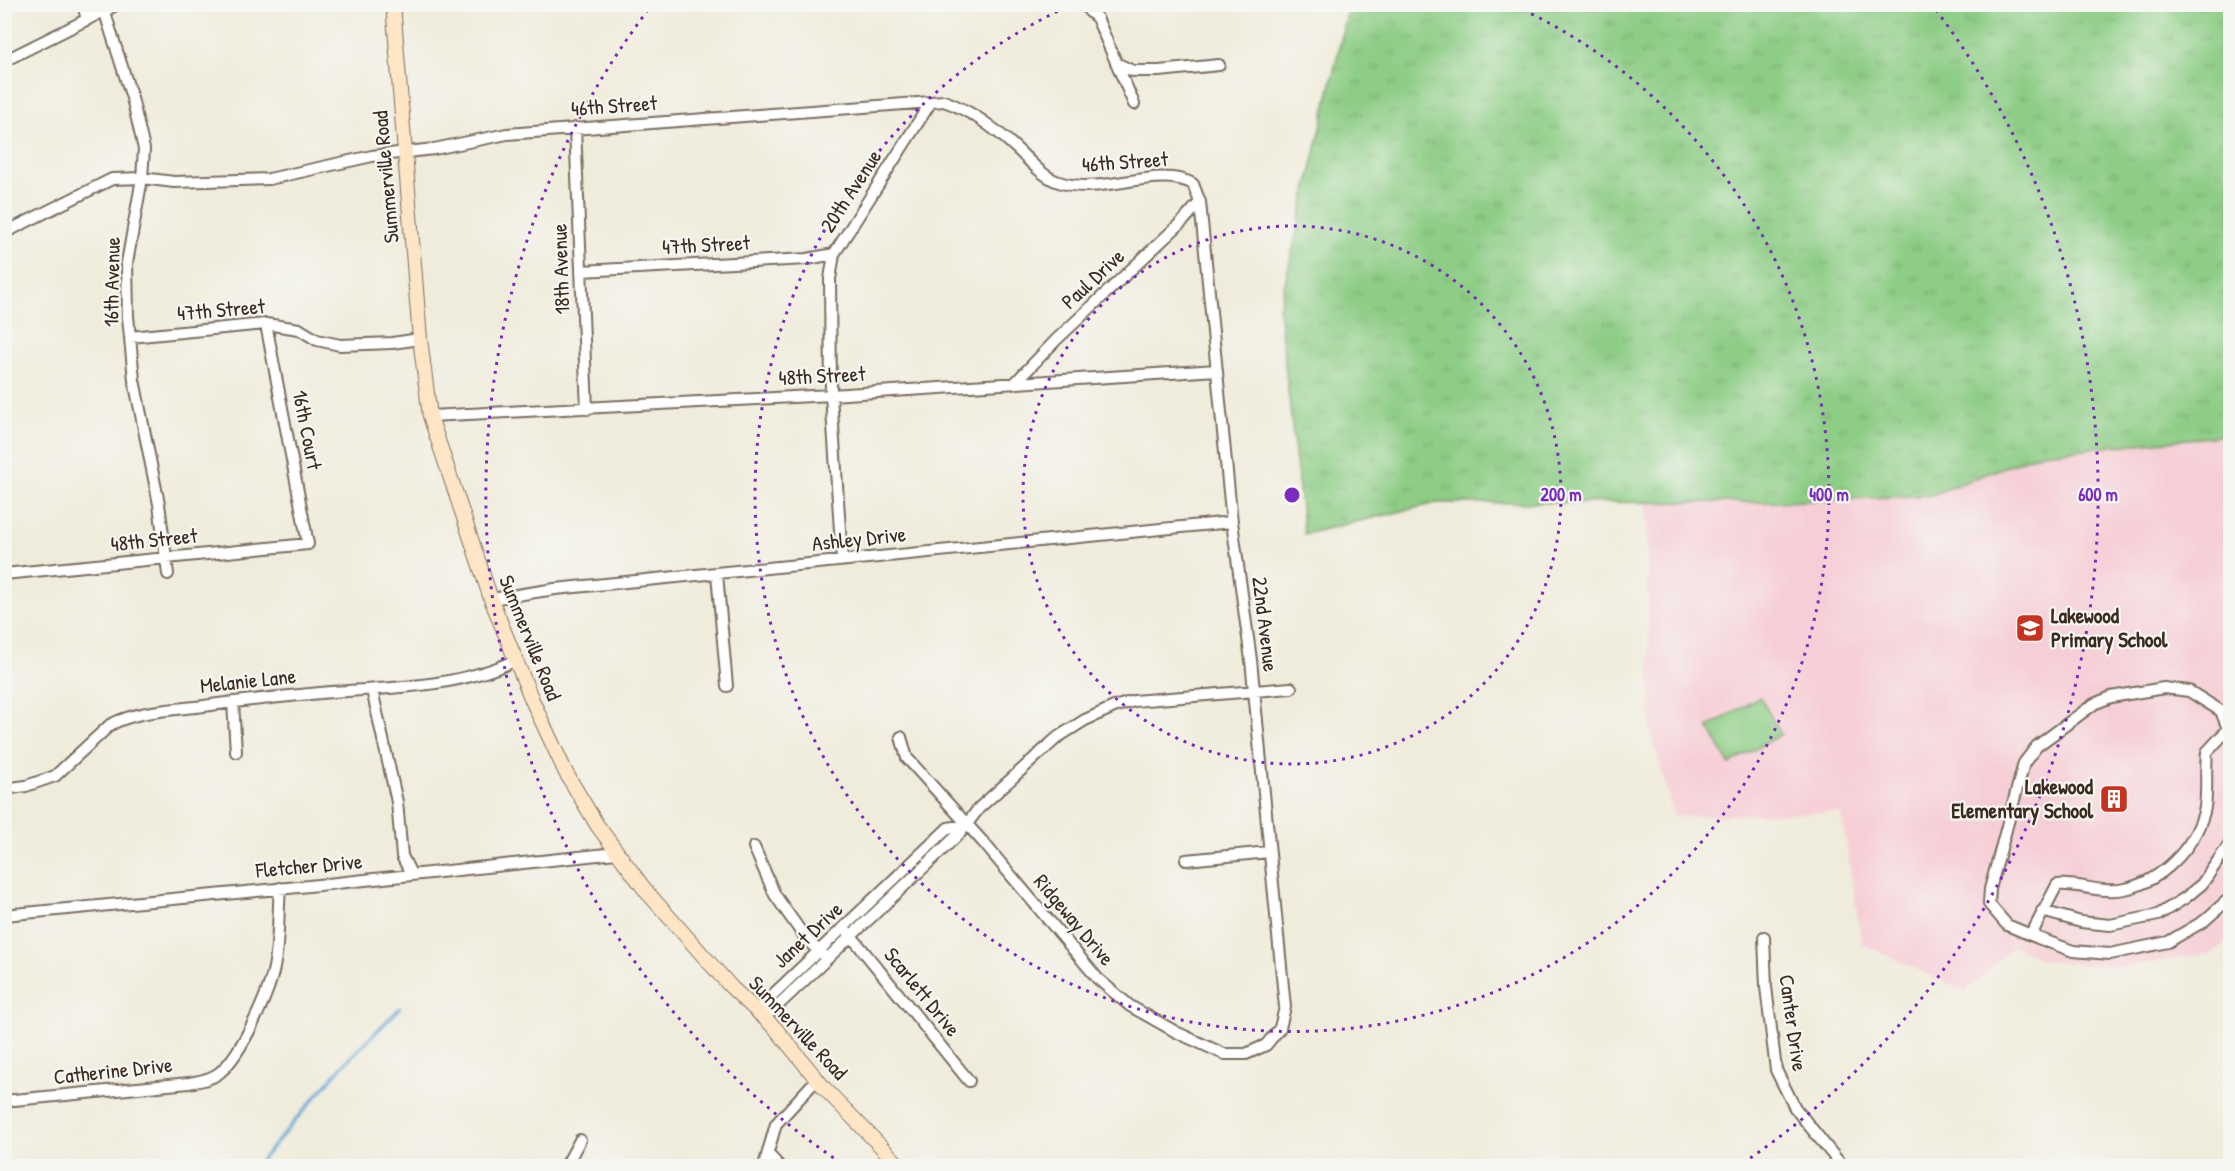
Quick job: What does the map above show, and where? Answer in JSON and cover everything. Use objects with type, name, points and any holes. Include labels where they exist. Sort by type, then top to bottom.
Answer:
[{"type":"main road","name":"Summerville Road","points":[[393,4],[420,339],[430,416],[491,599],[516,660],[566,773],[616,853],[679,930],[731,987],[775,1028],[817,1079],[900,1167]]},
{"type":"street","points":[[83,4],[87,20]]},
{"type":"street","points":[[4,61],[118,4]]},
{"type":"street","points":[[1088,4],[1089,11],[1097,18],[1134,104]]},
{"type":"street","name":"16th Avenue","points":[[104,10],[144,149],[142,178],[127,263],[126,295],[136,390],[159,504],[168,574]]},
{"type":"street","points":[[1116,63],[1133,71],[1159,71],[1219,65]]},
{"type":"street","name":"46th Street","points":[[4,233],[112,180],[142,178],[174,182],[269,179],[372,156],[405,153],[507,134],[944,101],[965,108],[991,127],[1038,170],[1055,181],[1076,186],[1107,185],[1170,177],[1183,178],[1193,184],[1200,202]]},
{"type":"street","name":"20th Avenue","points":[[842,560],[831,395],[830,279],[834,254],[931,102]]},
{"type":"street","name":"18th Avenue","points":[[575,128],[587,409]]},
{"type":"street","name":"22nd Avenue","points":[[1200,202],[1232,522],[1254,692],[1269,852],[1274,880],[1285,1006],[1280,1028],[1266,1045]]},
{"type":"street","name":"Paul Drive","points":[[1014,384],[1056,340],[1185,219],[1200,202]]},
{"type":"street","name":"47th Street","points":[[581,271],[807,259],[834,254]]},
{"type":"street","name":"47th Street","points":[[130,337],[266,324],[299,329],[317,340],[340,345],[392,343],[420,339]]},
{"type":"street","name":"16th Court","points":[[266,324],[308,544]]},
{"type":"street","name":"48th Street","points":[[430,416],[831,395],[1217,370]]},
{"type":"street","name":"Ashley Drive","points":[[491,599],[555,589],[1232,522]]},
{"type":"street","name":"48th Street","points":[[4,574],[308,544]]},
{"type":"street","points":[[717,574],[727,686]]},
{"type":"street","name":"Melanie Lane","points":[[4,789],[26,786],[55,776],[102,732],[120,720],[141,714],[233,702],[447,682],[516,660]]},
{"type":"street","name":"Janet Drive","points":[[761,1017],[773,1010],[827,960],[967,825],[979,808],[1033,758],[1058,737],[1085,720],[1134,701],[1291,688]]},
{"type":"street","points":[[2031,935],[2057,885],[2070,884],[2098,890],[2126,888],[2162,873],[2194,836],[2204,810],[2207,752],[2230,730],[2221,711],[2189,691],[2164,688],[2111,697],[2094,704],[2037,746],[2024,763],[1990,889],[1989,904],[2007,925],[2031,935],[2073,951],[2110,954],[2168,942],[2205,921],[2222,908],[2230,897]]},
{"type":"street","points":[[372,690],[397,802],[402,856],[411,874]]},
{"type":"street","points":[[233,702],[236,752]]},
{"type":"street","name":"Ridgeway Drive","points":[[901,737],[907,758],[1098,979],[1130,1006],[1176,1032],[1224,1054],[1246,1054],[1266,1045]]},
{"type":"street","name":"Janet Drive","points":[[761,1017],[764,1003],[948,828],[967,825]]},
{"type":"street","points":[[2042,911],[2081,922],[2110,925],[2158,915],[2202,884],[2230,843]]},
{"type":"street","points":[[754,847],[776,895],[806,939],[827,960]]},
{"type":"street","points":[[1186,860],[1269,852]]},
{"type":"street","name":"Fletcher Drive","points":[[4,915],[616,853]]},
{"type":"street","name":"Catherine Drive","points":[[4,1101],[189,1083],[209,1079],[222,1070],[250,1029],[272,981],[276,960],[280,888]]},
{"type":"street","name":"Scarlett Drive","points":[[844,927],[969,1081]]},
{"type":"street","name":"Canter Drive","points":[[1764,937],[1766,987],[1776,1070],[1795,1108],[1842,1167]]},
{"type":"street","points":[[764,1167],[776,1124],[817,1079]]},
{"type":"street","points":[[566,1167],[580,1140]]},
{"type":"street","points":[[768,1154],[779,1167]]},
{"type":"shaded area","points":[[2230,435],[2230,938],[2213,953],[2121,967],[2045,961],[2013,946],[1966,992],[1862,944],[1841,812],[1674,817],[1651,732],[1646,501],[1784,502],[1931,495],[2041,453]]},
{"type":"green space","points":[[1349,5],[2230,5],[2230,435],[2041,453],[1931,495],[1784,502],[1437,503],[1304,534],[1279,309]]},
{"type":"green space","points":[[1760,697],[1781,734],[1729,764],[1708,727]]},
{"type":"waterway","points":[[256,1166],[344,1064],[400,1008]]},
{"type":"place","name":"Lakewood Primary School","points":[[2030,628]]},
{"type":"place","name":"Lakewood Elementary School","points":[[2114,799]]}]
